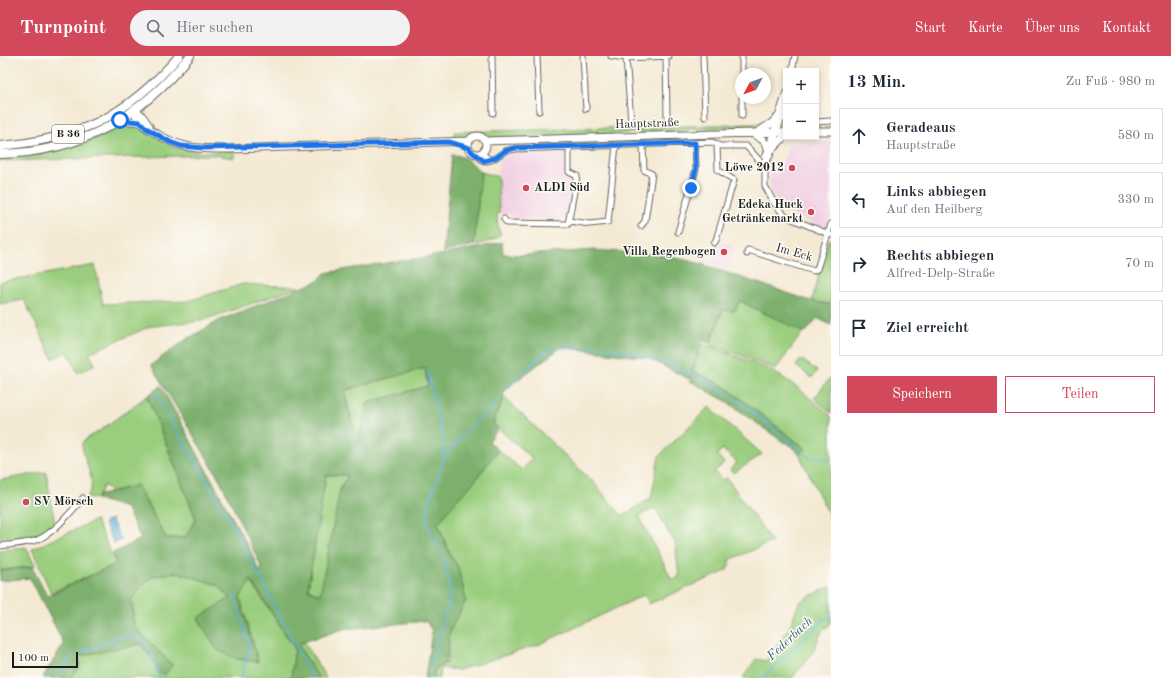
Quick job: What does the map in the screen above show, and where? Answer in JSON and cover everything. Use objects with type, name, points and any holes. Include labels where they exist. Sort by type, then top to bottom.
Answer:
[{"type":"main road","name":"B 36","points":[[0,154],[36,151],[61,146],[92,134],[120,120],[179,56]]},
{"type":"main road","name":"B 36","points":[[0,146],[30,143],[65,135],[132,107],[159,90],[190,56]]},
{"type":"street","points":[[492,56],[493,113]]},
{"type":"street","points":[[537,56],[539,111]]},
{"type":"street","points":[[583,56],[586,109]]},
{"type":"street","points":[[611,56],[626,58],[670,56]]},
{"type":"street","points":[[666,56],[667,118]]},
{"type":"street","points":[[702,56],[705,117]]},
{"type":"street","points":[[742,56],[742,68]]},
{"type":"street","points":[[793,68],[795,56]]},
{"type":"street","points":[[626,58],[631,121]]},
{"type":"street","points":[[783,101],[777,118],[775,132],[766,164],[764,176],[765,186],[769,196],[778,210],[789,218],[829,234]]},
{"type":"street","points":[[742,104],[742,116]]},
{"type":"street","name":"Hauptstraße","points":[[132,107],[140,122],[166,140],[181,146],[203,148],[449,142],[469,144],[472,138],[477,136],[481,137],[482,148],[508,140],[783,132]]},
{"type":"street","name":"Hauptstraße","points":[[132,107],[142,116],[153,132]]},
{"type":"street","points":[[770,148],[755,133],[772,123],[777,118]]},
{"type":"street","points":[[775,132],[783,119]]},
{"type":"street","points":[[120,120],[140,122]]},
{"type":"street","points":[[819,122],[831,121]]},
{"type":"street","points":[[819,131],[831,131]]},
{"type":"street","points":[[770,148],[783,137]]},
{"type":"street","points":[[469,144],[472,152],[482,148],[484,161],[491,160],[508,149],[712,142],[720,146],[746,146],[760,161],[766,164]]},
{"type":"street","points":[[678,232],[696,169],[695,143]]},
{"type":"street","points":[[641,226],[645,221],[652,174],[644,170],[643,144]]},
{"type":"street","points":[[714,243],[734,180],[718,170],[717,145]]},
{"type":"street","points":[[569,221],[590,224],[608,222],[616,146]]},
{"type":"street","points":[[504,218],[507,224],[568,224],[577,176],[569,172],[569,147]]},
{"type":"street","name":"Im Eck","points":[[747,254],[748,250],[814,271],[817,269],[831,224]]},
{"type":"street","points":[[0,546],[27,542],[45,536],[69,514],[83,498]]},
{"type":"shaded area","points":[[831,141],[831,217],[827,228],[797,217],[783,209],[774,197],[771,190],[769,172],[770,169],[778,168],[782,165],[790,144]]},
{"type":"shaded area","points":[[567,150],[569,216],[566,219],[514,219],[510,214],[499,214],[498,162],[501,158],[512,152]]},
{"type":"shaded area","name":"Villa Regenbogen","points":[[719,241],[734,246],[728,268],[713,264]]},
{"type":"green space","points":[[762,122],[767,124],[756,129],[692,129],[680,131],[486,138],[476,135],[467,140],[454,139],[454,132],[754,124]]},
{"type":"green space","points":[[124,123],[138,124],[164,142],[177,148],[200,152],[234,151],[234,158],[216,155],[0,161],[0,157],[79,144],[96,138]]},
{"type":"green space","points":[[452,155],[464,158],[481,172],[474,245],[443,252]]},
{"type":"green space","points":[[481,172],[498,177],[499,213],[497,214],[498,228],[501,234],[485,243],[474,245]]},
{"type":"green space","points":[[828,240],[831,240],[830,304],[812,301]]},
{"type":"green space","points":[[502,242],[503,254],[524,255],[594,250],[663,255],[698,263],[811,301],[831,305],[831,325],[817,318],[805,333],[740,301],[734,311],[722,310],[710,343],[702,341],[689,379],[648,358],[561,347],[503,391],[504,397],[493,424],[498,429],[489,441],[498,450],[473,483],[455,502],[438,524],[451,557],[458,567],[466,600],[450,631],[445,663],[434,669],[433,678],[425,678],[432,631],[426,621],[343,629],[304,642],[298,645],[319,678],[291,678],[295,649],[251,580],[240,598],[258,662],[237,659],[216,649],[198,618],[230,598],[218,585],[177,572],[151,577],[132,598],[134,626],[172,665],[165,675],[158,673],[155,663],[141,644],[79,656],[80,666],[71,678],[42,678],[64,644],[30,578],[0,581],[0,571],[32,567],[47,596],[116,564],[113,553],[141,539],[126,508],[97,499],[98,496],[137,485],[166,538],[185,538],[196,519],[147,396],[161,386],[250,550],[259,571],[262,568],[220,480],[151,365],[187,339],[220,320],[318,281],[325,273],[436,256]],"holes":[[[425,368],[428,386],[367,403],[359,441],[357,441],[345,395],[346,390]],[[326,475],[348,475],[341,486],[320,595],[308,589]]]},
{"type":"green space","points":[[95,265],[103,304],[188,301],[243,284],[299,287],[201,321],[151,326],[89,353],[95,364],[78,373],[67,351],[53,359],[24,300],[0,304],[0,282]]},
{"type":"green space","points":[[740,301],[803,332],[775,370],[741,355],[710,345],[723,310],[735,311]]},
{"type":"green space","points":[[703,344],[748,361],[783,377],[831,416],[831,519],[799,454],[806,449],[724,386],[693,371]]},
{"type":"green space","points":[[801,359],[817,371],[812,378],[796,366]]},
{"type":"green space","points":[[425,368],[428,386],[367,403],[359,441],[357,441],[345,394],[346,390]]},
{"type":"green space","points":[[693,371],[724,386],[806,449],[799,454],[790,445],[783,442],[726,401],[690,381]]},
{"type":"green space","points":[[831,377],[831,413],[814,398]]},
{"type":"green space","points":[[147,396],[196,519],[185,538],[166,538],[137,485],[111,492],[104,485],[97,499],[87,497],[91,490],[91,478],[82,443]]},
{"type":"green space","points":[[504,397],[593,482],[622,516],[651,498],[659,456],[709,407],[762,454],[734,473],[730,470],[737,462],[722,449],[717,455],[724,463],[714,472],[723,480],[727,478],[772,542],[729,560],[729,566],[726,571],[651,603],[648,604],[646,594],[538,645],[459,670],[441,668],[440,678],[434,678],[435,669],[447,663],[450,631],[466,600],[458,567],[451,557],[438,524],[455,502],[473,483],[498,450],[522,470],[532,458],[493,424]],"holes":[[[655,508],[673,540],[675,540],[679,577],[672,580],[639,516]]]},
{"type":"green space","name":"SV Mörsch","points":[[46,472],[55,524],[35,537],[17,542],[0,544],[0,480]]},
{"type":"green space","points":[[326,475],[349,475],[341,486],[320,595],[308,589]]},
{"type":"green space","points":[[96,520],[116,564],[51,593],[32,549]]},
{"type":"green space","points":[[26,547],[35,566],[0,570],[0,551]]},
{"type":"green space","points":[[177,572],[218,585],[230,598],[258,661],[240,598],[250,580],[295,649],[291,678],[71,678],[80,666],[79,656],[141,644],[155,663],[158,673],[172,665],[134,626],[132,598],[151,577]]},
{"type":"green space","points":[[831,586],[831,623],[821,633],[813,652],[792,678],[743,678],[756,659],[766,661],[790,626],[799,603]]},
{"type":"green space","points":[[304,642],[326,678],[319,678],[298,645]]},
{"type":"water","points":[[111,519],[121,540],[114,543],[104,523]]},
{"type":"waterway","points":[[504,392],[546,351],[570,346],[606,347],[658,360],[704,380],[744,405],[808,457],[831,458]]},
{"type":"waterway","points":[[427,371],[444,444],[444,459],[430,500],[427,524],[445,561],[451,594],[431,666]]},
{"type":"waterway","points":[[155,393],[238,535],[312,678]]},
{"type":"waterway","points":[[444,458],[470,426],[488,413],[499,397]]},
{"type":"waterway","points":[[234,594],[250,648],[242,675]]},
{"type":"waterway","name":"Federbach","points":[[762,678],[831,614]]},
{"type":"waterway","points":[[81,652],[123,636],[134,636],[146,643],[160,678]]},
{"type":"waterway","points":[[56,678],[72,656]]},
{"type":"waterway","points":[[429,678],[430,673]]},
{"type":"place","name":"Löwe 2012","points":[[792,168]]},
{"type":"place","name":"ALDI Süd","points":[[526,188]]},
{"type":"place","name":"Edeka Huck Getränkemarkt","points":[[811,212]]},
{"type":"place","name":"Villa Regenbogen","points":[[724,252]]},
{"type":"place","name":"SV Mörsch","points":[[26,502]]},
{"type":"route","points":[[120,120],[134,120],[140,122],[146,128],[162,138],[181,146],[229,148],[449,142],[469,148],[484,161],[495,158],[508,149],[515,148],[695,143],[696,169],[691,188]]}]
